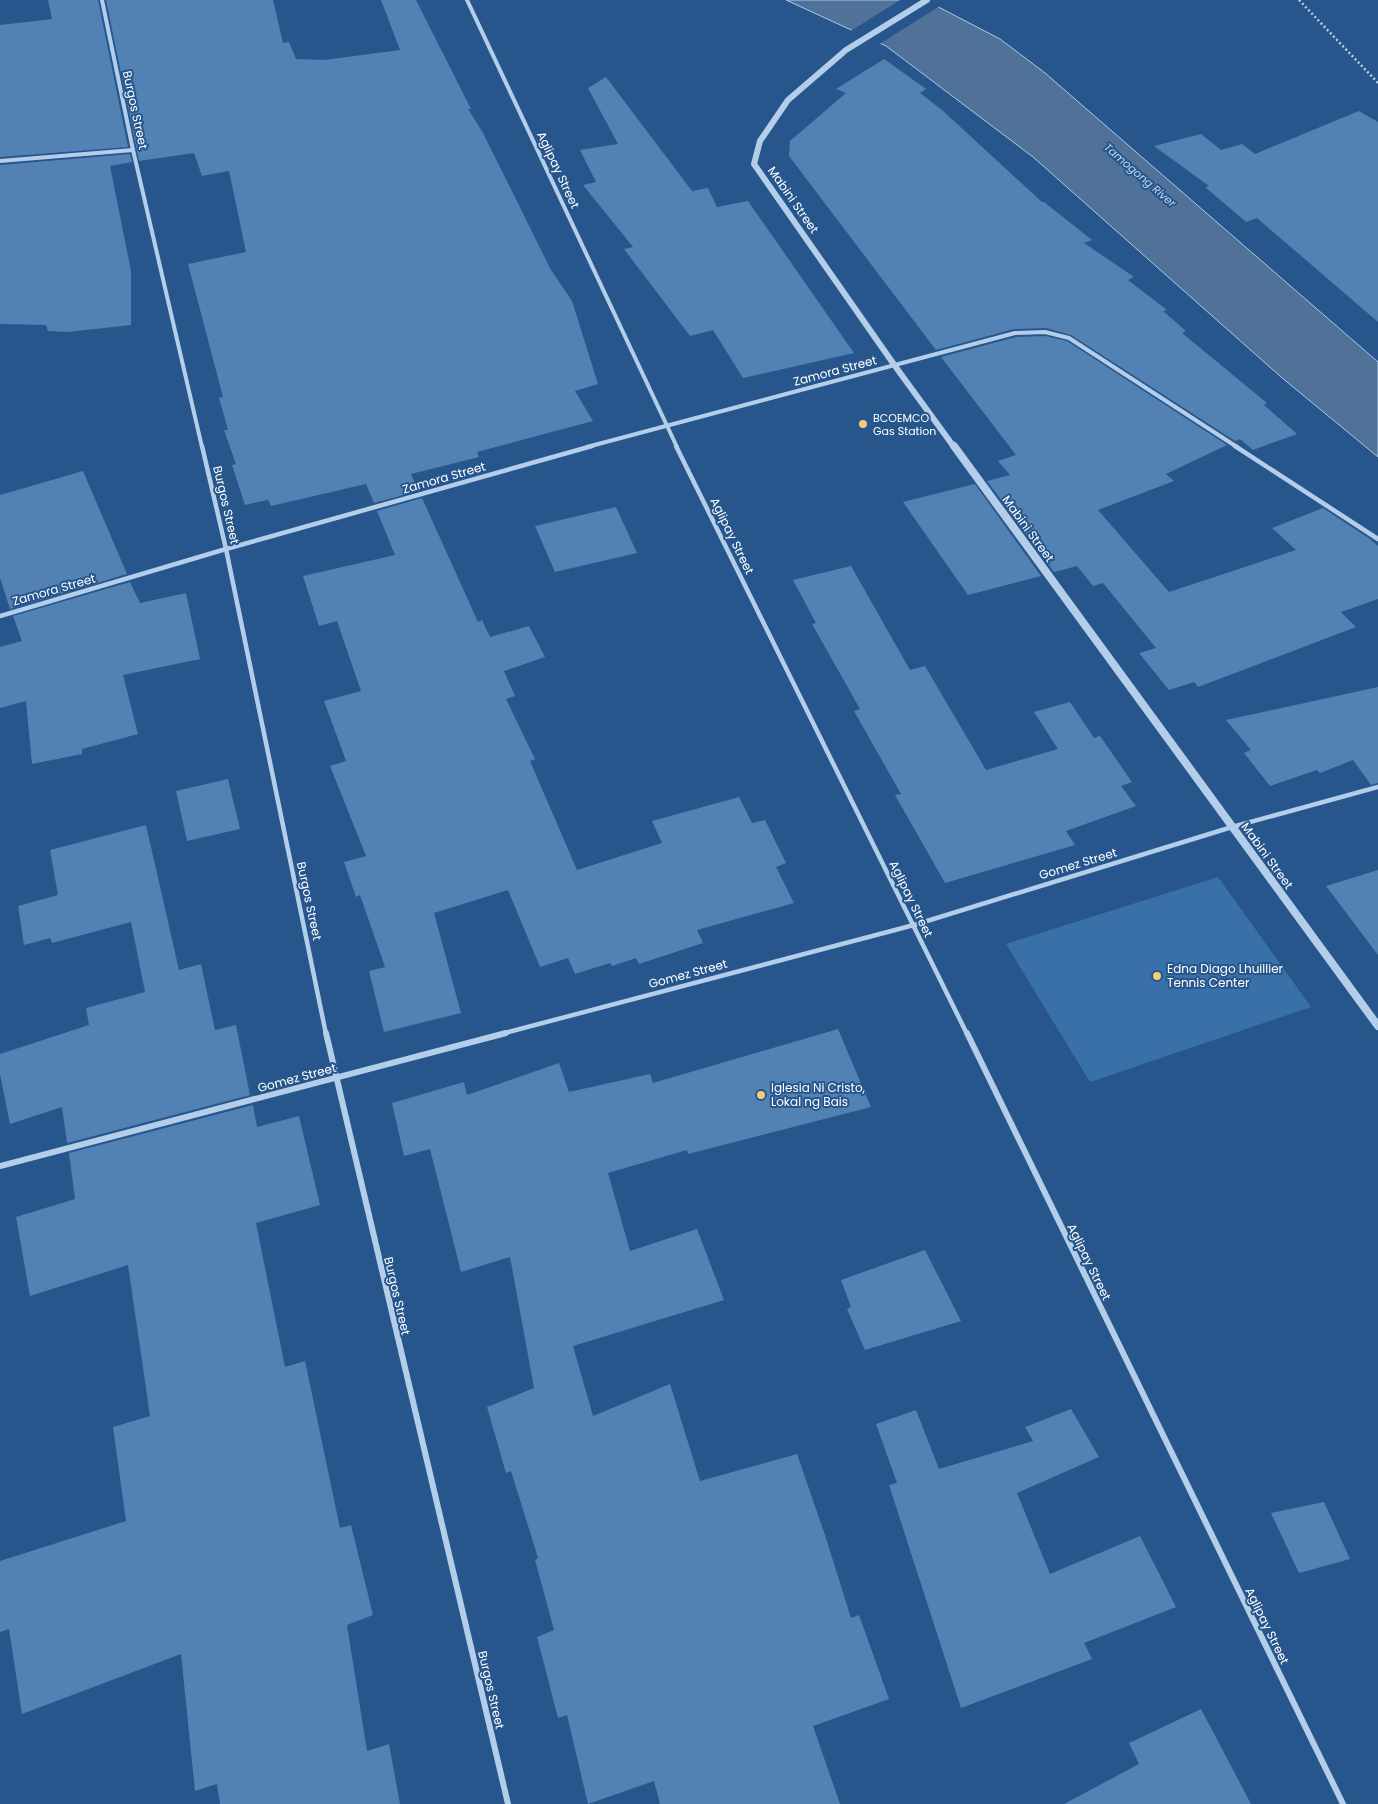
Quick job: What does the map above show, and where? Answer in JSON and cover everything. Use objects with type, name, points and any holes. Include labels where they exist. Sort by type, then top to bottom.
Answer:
[{"type":"street","name":"Burgos Street","points":[[102,0],[133,150],[226,549],[335,1078],[508,1804]]},
{"type":"street","name":"Aglipay Street","points":[[466,0],[666,425],[914,925],[1343,1804]]},
{"type":"street","name":"Mabini Street","points":[[927,0],[846,50],[788,100],[760,141],[754,164],[895,366],[1378,1026]]},
{"type":"street","points":[[0,161],[133,150]]},
{"type":"street","name":"Zamora Street","points":[[0,616],[226,549],[666,425],[1014,333],[1045,332],[1069,338],[1378,539]]},
{"type":"street","name":"Gomez Street","points":[[0,1166],[914,925],[1232,827],[1378,787]]},
{"type":"path","points":[[1299,0],[1378,83]]},
{"type":"shaded area","name":"Edna Diago Lhuillier Tennis Center","points":[[1218,877],[1311,1007],[1090,1082],[1006,944]]},
{"type":"water","name":"Tamogong River","points":[[786,0],[925,0],[1000,39],[1045,73],[1378,362],[1378,457],[1281,377],[1033,157],[886,46]]},
{"type":"pier","points":[[900,0],[930,0],[940,6],[878,45],[849,32]]},
{"type":"building","points":[[48,0],[98,0],[128,147],[0,157],[0,25],[52,19]]},
{"type":"building","points":[[106,0],[273,0],[283,43],[289,42],[296,59],[324,60],[400,50],[381,0],[416,0],[471,109],[468,109],[483,133],[551,270],[572,301],[598,384],[575,391],[593,421],[477,452],[479,457],[411,474],[418,491],[374,503],[366,484],[271,506],[268,500],[245,505],[232,465],[236,464],[224,430],[228,430],[219,398],[223,397],[188,264],[246,252],[229,171],[202,176],[194,153],[139,161]]},
{"type":"building","points":[[884,59],[926,89],[920,93],[942,110],[1042,202],[1092,240],[1084,243],[1134,277],[1128,280],[1167,310],[1163,311],[1186,331],[1182,333],[1267,403],[1264,405],[1297,434],[1253,450],[1240,439],[1235,441],[1071,335],[1046,328],[1014,329],[936,350],[789,156],[790,141],[846,93],[836,89]]},
{"type":"building","points":[[606,77],[692,191],[708,188],[717,207],[748,201],[854,353],[743,378],[713,330],[690,336],[624,249],[633,247],[583,185],[596,182],[580,150],[618,144],[588,88]]},
{"type":"building","points":[[1359,111],[1378,122],[1378,322],[1257,218],[1246,222],[1205,187],[1209,186],[1154,146],[1201,134],[1221,150],[1242,144],[1255,154]]},
{"type":"building","points":[[130,154],[132,162],[110,166],[131,271],[131,325],[68,332],[48,331],[46,325],[0,324],[0,165]]},
{"type":"building","points":[[1045,336],[1067,341],[1227,445],[1166,474],[1174,481],[1098,510],[1169,592],[1296,550],[1272,528],[1323,508],[1378,546],[1378,599],[1341,612],[1356,627],[1198,687],[1194,682],[1169,690],[1139,653],[1156,648],[1103,583],[1093,586],[1077,566],[1054,572],[987,481],[1010,475],[998,461],[1016,455],[941,357],[1016,337]]},
{"type":"building","points":[[83,471],[127,574],[10,609],[0,578],[0,495]]},
{"type":"building","points":[[975,484],[1041,576],[968,595],[903,502]]},
{"type":"building","points":[[422,498],[478,622],[482,620],[490,637],[529,626],[545,657],[504,671],[515,696],[506,699],[535,759],[530,761],[577,870],[662,843],[652,821],[739,797],[752,823],[765,820],[786,863],[776,867],[794,903],[697,930],[703,943],[639,964],[636,958],[612,966],[610,963],[575,974],[568,958],[540,967],[508,890],[434,913],[461,1013],[384,1032],[369,971],[385,967],[360,895],[356,897],[344,862],[366,856],[330,766],[346,761],[324,701],[361,691],[337,621],[319,626],[303,576],[395,555],[377,511]]},
{"type":"building","points":[[616,507],[637,553],[555,572],[535,526]]},
{"type":"building","points":[[851,566],[910,670],[925,666],[986,770],[1058,749],[1034,712],[1070,702],[1094,738],[1100,736],[1132,782],[1121,786],[1136,806],[1066,831],[1075,845],[945,883],[895,795],[901,794],[854,711],[860,709],[812,624],[816,623],[793,580]]},
{"type":"building","points":[[130,582],[140,603],[186,593],[200,659],[123,675],[138,734],[82,749],[82,754],[32,764],[26,701],[0,708],[0,647],[22,641],[13,616]]},
{"type":"building","points":[[1378,687],[1378,783],[1371,785],[1353,760],[1320,773],[1317,770],[1270,786],[1244,753],[1251,750],[1226,720]]},
{"type":"building","points":[[228,779],[240,829],[187,841],[176,791]]},
{"type":"building","points":[[146,825],[179,970],[201,964],[215,1030],[236,1025],[250,1095],[67,1143],[62,1107],[10,1124],[0,1074],[0,1054],[89,1025],[86,1008],[145,992],[131,922],[52,943],[50,938],[24,945],[18,906],[58,895],[50,850]]},
{"type":"building","points":[[1378,870],[1378,955],[1326,886]]},
{"type":"building","points":[[838,1029],[871,1107],[688,1154],[687,1150],[608,1173],[630,1251],[697,1229],[724,1300],[573,1346],[593,1416],[670,1384],[700,1481],[797,1454],[851,1618],[859,1615],[889,1699],[813,1726],[840,1804],[660,1804],[654,1781],[588,1804],[567,1715],[558,1718],[537,1637],[554,1630],[535,1560],[538,1558],[511,1471],[506,1473],[487,1407],[534,1388],[510,1257],[461,1272],[430,1149],[404,1156],[392,1103],[464,1082],[467,1095],[559,1063],[569,1092],[650,1074],[653,1083]]},
{"type":"building","points":[[253,1105],[257,1127],[299,1116],[320,1205],[256,1223],[285,1367],[305,1361],[340,1528],[351,1525],[373,1615],[347,1625],[367,1751],[389,1744],[400,1804],[220,1804],[217,1784],[195,1791],[181,1654],[22,1714],[9,1629],[0,1632],[0,1561],[126,1521],[113,1427],[150,1416],[128,1265],[30,1296],[16,1217],[75,1199],[69,1153]]},
{"type":"building","points":[[925,1250],[961,1321],[865,1350],[847,1309],[851,1307],[841,1280]]},
{"type":"building","points":[[1071,1409],[1099,1457],[1017,1493],[1050,1574],[1140,1536],[1176,1607],[1084,1643],[1092,1659],[961,1708],[889,1485],[897,1483],[876,1424],[916,1410],[939,1469],[1033,1441],[1025,1427]]},
{"type":"building","points":[[1324,1502],[1350,1559],[1299,1573],[1271,1513]]},
{"type":"building","points":[[1201,1709],[1251,1804],[1064,1804],[1139,1764],[1129,1743]]},
{"type":"place","name":"BCOEMCO Gas Station","points":[[863,424]]},
{"type":"place","name":"Edna Diago Lhuillier Tennis Center","points":[[1157,976]]},
{"type":"place","name":"Iglesia Ni Cristo, Lokal ng Bais","points":[[761,1095]]}]
